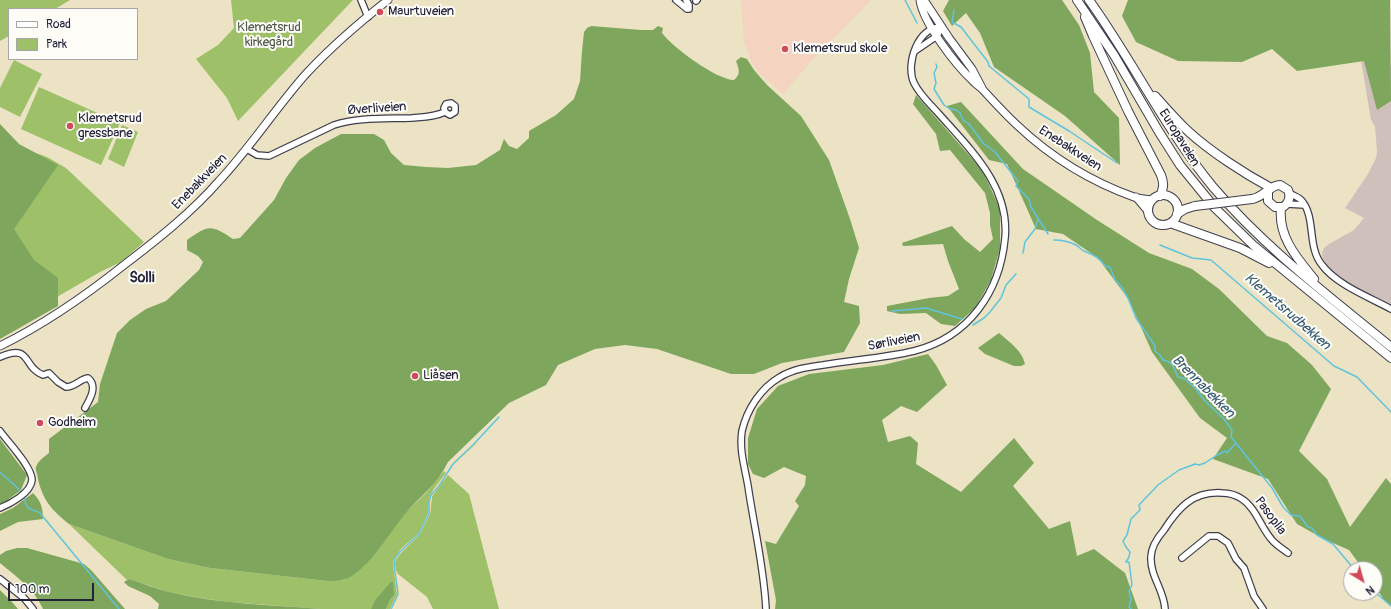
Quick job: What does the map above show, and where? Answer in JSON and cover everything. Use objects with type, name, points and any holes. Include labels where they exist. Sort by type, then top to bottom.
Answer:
[{"type":"highway","name":"Europaveien","points":[[1089,0],[1106,24],[1170,127],[1201,171],[1246,224],[1290,264],[1324,292]]},
{"type":"highway","name":"Europaveien","points":[[1079,2],[1114,54],[1170,150],[1192,182],[1229,223],[1283,270]]},
{"type":"highway","points":[[1079,2],[1128,111],[1161,174],[1164,184],[1163,189],[1150,204],[1148,211],[1150,218],[1156,223],[1163,225],[1170,223],[1175,219],[1177,214],[1178,209],[1175,202],[1169,197],[1156,198]]},
{"type":"highway","points":[[1139,77],[1188,132],[1270,190]]},
{"type":"highway","points":[[1177,214],[1194,206],[1253,199],[1277,185],[1283,186],[1289,193],[1290,197],[1284,206],[1280,219],[1286,241],[1297,258],[1324,292],[1391,346]]},
{"type":"highway","points":[[1270,190],[1267,198],[1270,204]]},
{"type":"highway","points":[[1253,199],[1275,207],[1284,206]]},
{"type":"highway","points":[[1175,202],[1194,206]]},
{"type":"highway","points":[[1170,223],[1240,248],[1283,270],[1391,358]]},
{"type":"main road","name":"Enebakkveien","points":[[0,346],[49,319],[83,296],[162,236],[200,201],[224,176],[304,76],[327,53],[388,0]]},
{"type":"main road","name":"Enebakkveien","points":[[920,0],[921,7],[937,36],[966,73],[1018,126],[1049,152],[1064,162],[1098,181],[1136,198],[1148,211]]},
{"type":"main road","name":"Enebakkveien","points":[[924,0],[942,28],[972,69],[983,90]]},
{"type":"main road","name":"Enebakkveien","points":[[1136,198],[1156,198]]},
{"type":"street","points":[[361,0],[368,17]]},
{"type":"street","points":[[676,0],[689,9],[689,5],[686,0]]},
{"type":"street","points":[[932,29],[942,28]]},
{"type":"street","points":[[915,52],[937,36],[942,28]]},
{"type":"street","name":"Sørliveien","points":[[766,609],[762,562],[742,457],[741,439],[743,429],[753,404],[766,387],[780,377],[795,370],[912,352],[949,336],[972,317],[986,299],[1001,265],[1006,233],[1003,208],[1000,198],[990,177],[981,163],[919,91],[912,78],[912,59],[918,42],[932,29]]},
{"type":"street","name":"Øverliveien","points":[[247,149],[257,156],[269,156],[334,125],[344,122],[428,117],[445,112]]},
{"type":"street","points":[[1289,193],[1299,198],[1308,212],[1316,255],[1321,264],[1336,279],[1391,309]]},
{"type":"street","points":[[1284,206],[1304,205]]},
{"type":"street","points":[[0,357],[12,352],[20,354],[24,356],[37,372],[43,375],[49,373],[58,382],[66,387],[73,386],[82,379],[88,378],[93,384],[90,399],[85,408]]},
{"type":"street","points":[[0,431],[29,470],[32,480],[30,486],[19,498],[0,508]]},
{"type":"street","name":"Pasoplia","points":[[1165,609],[1162,594],[1152,570],[1151,555],[1158,538],[1172,518],[1185,504],[1197,496],[1208,493],[1222,493],[1240,498],[1251,508],[1272,540],[1288,553]]},
{"type":"street","points":[[1182,558],[1209,536],[1214,535],[1221,538],[1228,543],[1236,559],[1244,568],[1254,596],[1263,609]]},
{"type":"street","points":[[0,579],[24,598],[33,609]]},
{"type":"shaded area","name":"Klemetsrud skole","points":[[741,0],[871,0],[816,56],[783,94],[758,72],[751,61],[744,41]]},
{"type":"shaded area","points":[[1361,60],[1391,65],[1391,305],[1346,281],[1329,269],[1323,259],[1322,253],[1324,248],[1329,244],[1354,230],[1364,218],[1345,208],[1368,174],[1376,158],[1377,152],[1375,126],[1371,120]]},
{"type":"green space","points":[[0,0],[70,0],[57,8],[8,8],[8,37],[0,41]]},
{"type":"green space","name":"Klemetsrud kirkegård","points":[[231,0],[353,0],[238,121],[227,98],[196,59],[218,45],[234,28]]},
{"type":"green space","points":[[949,0],[1062,0],[1079,25],[1090,53],[1094,92],[1119,118],[1120,165],[1065,116],[994,67],[980,33],[966,13],[952,26],[943,11]]},
{"type":"green space","points":[[1128,0],[1390,0],[1391,101],[1377,110],[1364,61],[1297,71],[1272,49],[1242,62],[1178,61],[1136,42],[1122,16]]},
{"type":"green space","points":[[591,26],[653,30],[658,26],[663,28],[662,33],[667,39],[695,62],[726,79],[734,80],[738,76],[739,71],[736,61],[741,57],[747,59],[767,85],[801,116],[829,160],[859,248],[849,279],[844,302],[859,306],[860,323],[844,352],[782,363],[754,374],[731,374],[657,349],[625,345],[595,349],[558,365],[546,385],[509,403],[448,462],[439,477],[410,508],[367,563],[350,577],[341,580],[327,581],[210,568],[168,559],[69,524],[53,509],[40,487],[36,468],[40,461],[49,453],[49,439],[98,402],[100,384],[117,333],[130,320],[146,309],[166,301],[199,270],[203,262],[198,256],[187,250],[187,240],[200,231],[210,228],[233,239],[240,238],[274,200],[286,178],[299,160],[315,148],[341,134],[374,134],[384,140],[391,153],[404,165],[426,167],[448,168],[476,165],[500,150],[504,139],[509,146],[517,149],[529,138],[529,131],[556,115],[574,99],[580,81],[584,32]]},
{"type":"green space","points":[[14,60],[42,74],[20,117],[0,107],[0,88]]},
{"type":"green space","name":"Klemetsrud gressbane","points":[[39,87],[120,123],[101,165],[21,129]]},
{"type":"green space","points":[[916,95],[983,171],[1000,209],[1000,248],[991,280],[976,307],[955,326],[941,324],[926,313],[900,314],[887,311],[887,306],[948,296],[959,289],[943,244],[903,246],[902,243],[952,226],[964,239],[980,252],[993,239],[990,225],[990,213],[985,193],[950,150],[940,151],[936,134],[913,104]]},
{"type":"green space","points":[[961,102],[1023,169],[1097,220],[1149,253],[1192,269],[1219,289],[1267,336],[1287,343],[1312,365],[1331,389],[1299,451],[1327,479],[1350,527],[1386,478],[1391,484],[1391,606],[1383,598],[1383,561],[1357,561],[1349,550],[1324,539],[1297,524],[1268,479],[1213,459],[1227,438],[1200,418],[1152,352],[1129,300],[1098,258],[1063,234],[1036,229],[1007,164],[989,160],[947,106]]},
{"type":"green space","points":[[0,124],[19,144],[58,165],[14,229],[34,260],[58,278],[58,306],[0,339]]},
{"type":"green space","points":[[122,125],[138,132],[124,167],[108,159]]},
{"type":"green space","points":[[0,144],[22,148],[47,157],[66,168],[144,242],[121,262],[100,272],[0,330]]},
{"type":"green space","points":[[999,333],[1018,350],[1025,364],[1021,366],[1014,366],[985,354],[978,348]]},
{"type":"green space","points":[[928,354],[947,385],[917,412],[901,406],[882,420],[888,442],[910,436],[918,443],[916,464],[961,492],[1014,438],[1034,463],[1013,486],[1049,529],[1070,521],[1077,556],[1094,549],[1125,573],[1138,609],[775,609],[776,600],[765,541],[776,544],[799,506],[795,501],[805,485],[806,476],[784,467],[764,478],[753,474],[748,464],[748,438],[757,409],[778,386],[809,374],[883,365]]},
{"type":"green space","points":[[0,439],[27,475],[21,490],[1,505],[0,503]]},
{"type":"green space","points":[[444,471],[446,473],[433,490],[429,501],[428,514],[419,533],[401,549],[393,562],[397,594],[390,609],[386,609],[394,595],[371,609],[321,609],[229,602],[168,592],[129,579],[127,580],[69,524],[168,559],[210,568],[327,581],[344,580],[364,566],[405,513],[425,494]]},
{"type":"green space","points":[[448,475],[469,494],[499,609],[433,609],[427,597],[398,574],[395,568],[395,561],[398,556],[420,534],[430,514],[432,496]]},
{"type":"green space","points":[[33,493],[41,505],[43,519],[18,522],[0,531],[0,514],[13,508]]},
{"type":"green space","points":[[17,548],[27,548],[84,564],[125,609],[43,609],[30,589],[0,563],[0,555],[6,551]]},
{"type":"green space","points":[[129,579],[164,591],[207,599],[245,604],[321,609],[158,609],[159,604],[150,596],[128,586],[124,582]]},
{"type":"green space","points":[[391,582],[393,582],[394,595],[386,609],[371,609],[376,599]]},
{"type":"green space","points":[[0,590],[12,602],[18,609],[0,609]]},
{"type":"sand","points":[[477,441],[477,444],[454,464],[432,496],[430,514],[420,534],[396,559],[395,564],[399,596],[392,609],[390,609],[397,594],[393,565],[394,559],[401,549],[419,533],[428,514],[430,495],[456,459]]},
{"type":"waterway","name":"Brennabekken","points":[[905,0],[917,23]]},
{"type":"waterway","name":"Klemetsrudbekken","points":[[954,10],[952,22],[961,27],[988,62],[989,66],[1029,99],[1029,107],[1069,131],[1117,163]]},
{"type":"waterway","name":"Brennabekken","points":[[936,64],[937,67],[934,73],[936,83],[934,89],[944,105],[960,113],[963,120],[969,124],[983,143],[995,152],[1018,181],[1016,186],[1029,199],[1031,207],[1048,234]]},
{"type":"waterway","points":[[1023,253],[1025,242],[1035,229],[1038,219]]},
{"type":"waterway","name":"Brennabekken","points":[[1054,240],[1071,243],[1099,259],[1105,266],[1110,267],[1115,280],[1121,286],[1128,298],[1136,318],[1155,346],[1155,351],[1163,360],[1172,364],[1178,377],[1185,379],[1196,389],[1204,400],[1224,419],[1232,430],[1231,437],[1272,488],[1283,507],[1291,515],[1300,516],[1308,527],[1312,528],[1317,535],[1333,544],[1347,561]]},
{"type":"waterway","name":"Klemetsrudbekken","points":[[1160,245],[1192,258],[1211,260],[1334,366],[1357,377],[1391,412]]},
{"type":"waterway","points":[[973,325],[990,312],[1001,298],[1006,285],[1016,274]]},
{"type":"waterway","points":[[892,311],[926,308],[962,319]]},
{"type":"waterway","points":[[391,609],[398,594],[394,565],[395,558],[419,534],[429,514],[429,501],[431,495],[439,486],[453,464],[499,417]]},
{"type":"waterway","points":[[1131,609],[1129,607],[1131,599],[1129,591],[1132,585],[1129,562],[1126,562],[1130,552],[1123,541],[1127,535],[1131,519],[1140,510],[1139,505],[1158,485],[1179,470],[1195,464],[1199,465],[1205,463],[1225,451],[1227,453],[1236,443]]},
{"type":"waterway","points":[[0,472],[20,490],[27,507],[40,513],[119,609]]},
{"type":"waterway","name":"Brennabekken","points":[[1383,599],[1391,606]]},
{"type":"place","name":"Maurtuveien","points":[[380,12]]},
{"type":"place","name":"Klemetsrud skole","points":[[785,49]]},
{"type":"place","name":"Klemetsrud gressbane","points":[[70,126]]},
{"type":"place","name":"Liåsen","points":[[415,376]]},
{"type":"place","name":"Godheim","points":[[40,423]]},
{"type":"district","name":"Solli","points":[[142,278]]}]
